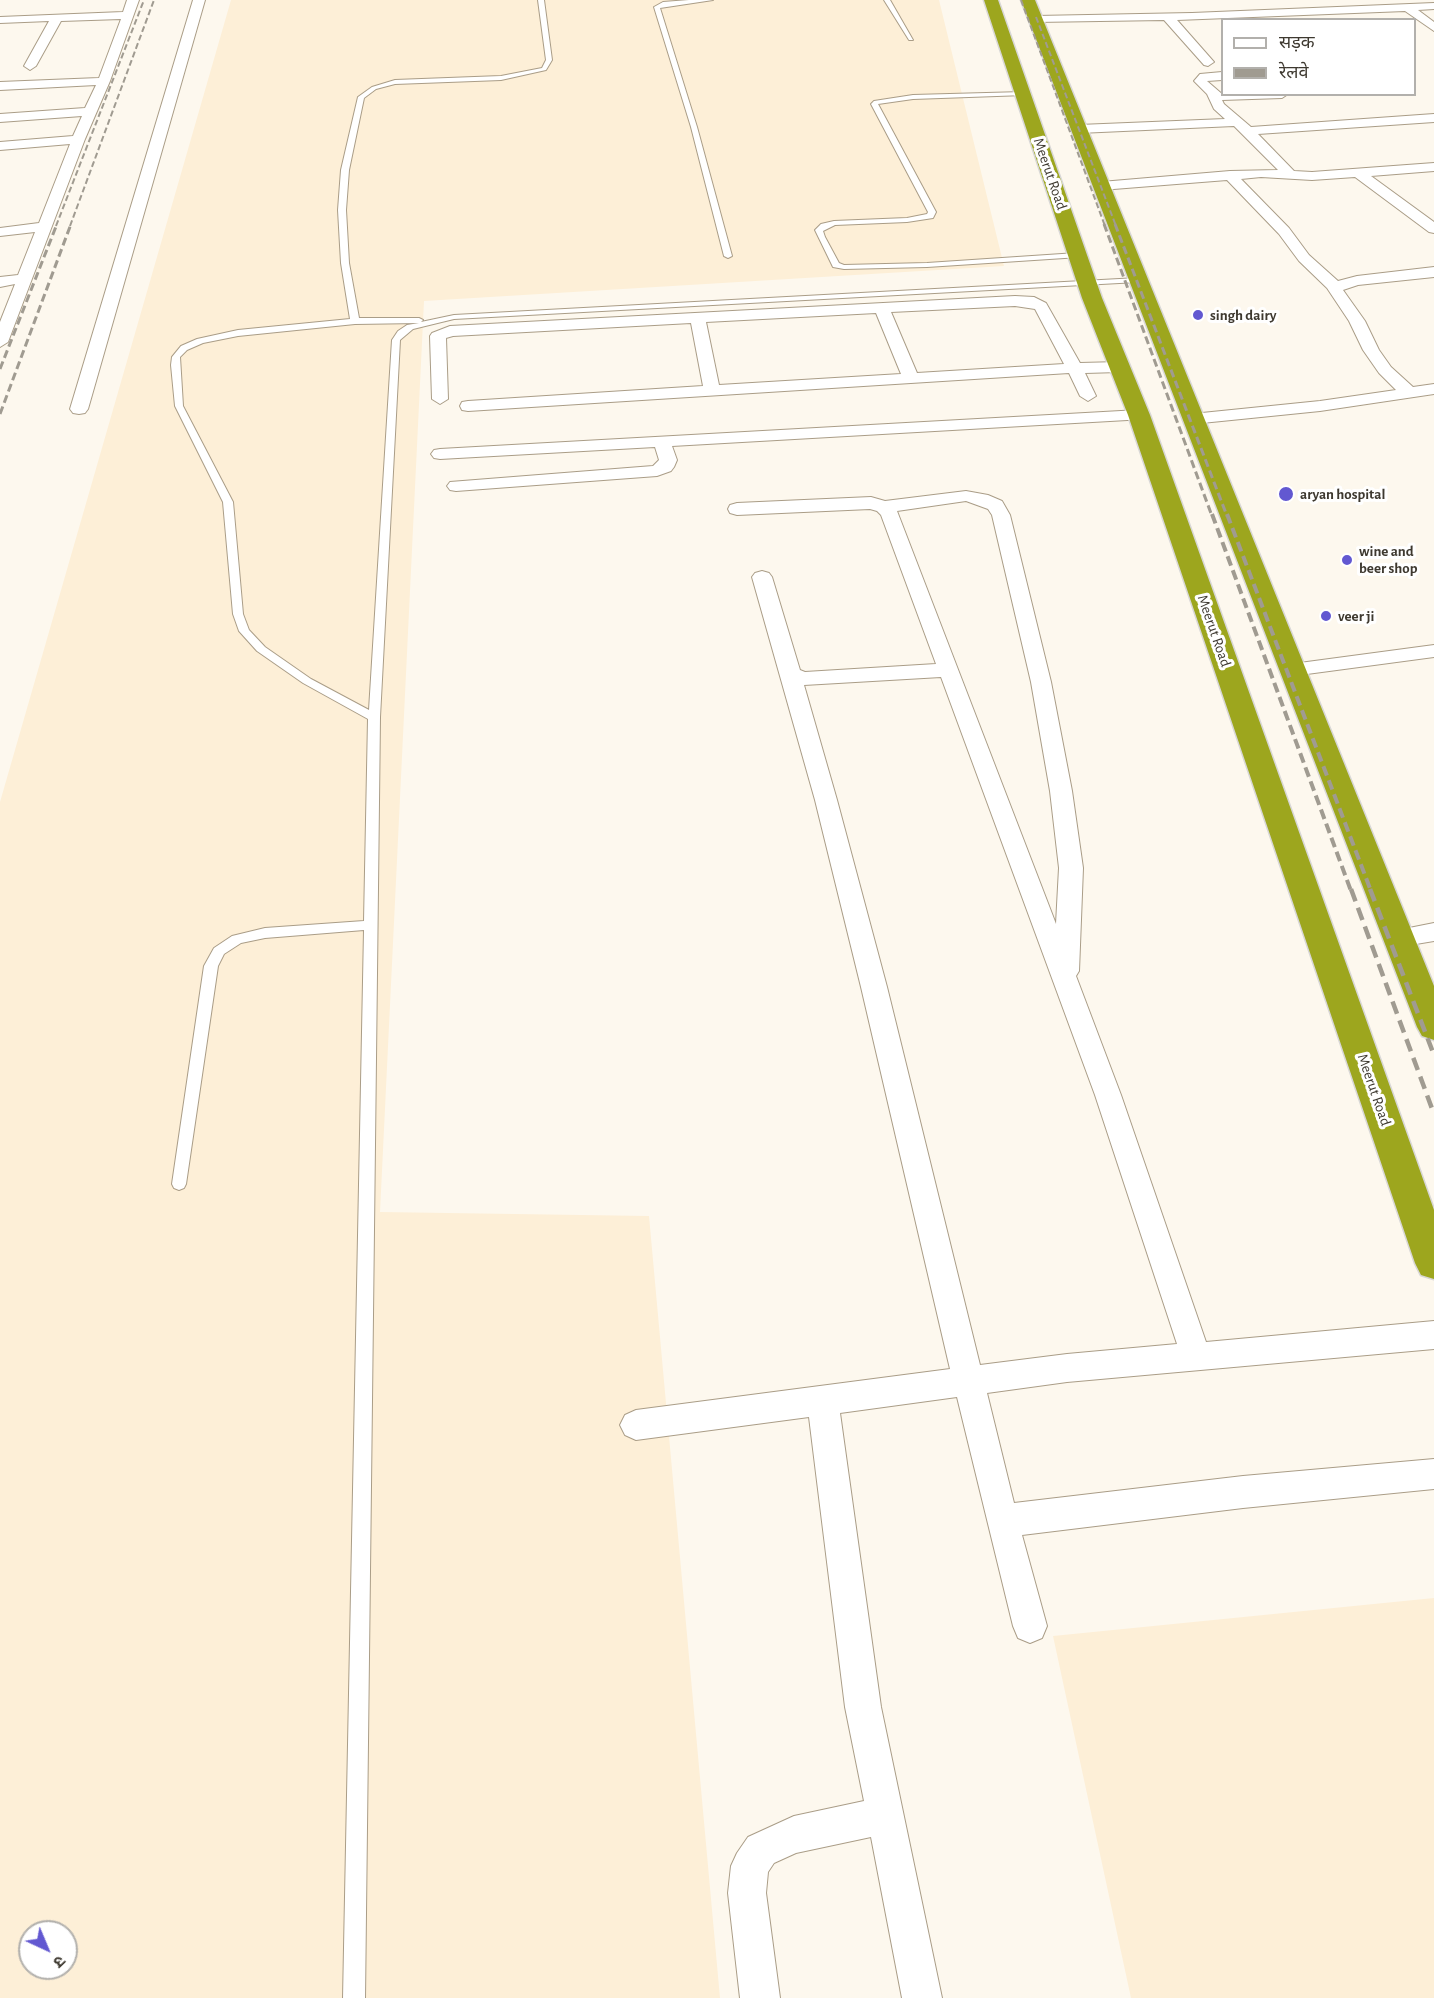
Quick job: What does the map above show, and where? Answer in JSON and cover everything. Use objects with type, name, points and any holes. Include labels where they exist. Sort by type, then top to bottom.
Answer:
[{"type":"highway","name":"Meerut Road","points":[[991,0],[1086,282],[1139,415],[1434,1263]]},
{"type":"highway","points":[[1032,10],[1434,1028]]},
{"type":"street","points":[[0,342],[78,139],[104,81],[133,0]]},
{"type":"street","points":[[79,409],[198,0]]},
{"type":"street","points":[[1338,0],[1348,9]]},
{"type":"street","points":[[1032,10],[1231,17],[1430,4]]},
{"type":"street","points":[[1407,7],[1434,28]]},
{"type":"street","points":[[1328,10],[1338,18]]},
{"type":"street","points":[[8,19],[128,15]]},
{"type":"street","points":[[1168,16],[1208,62]]},
{"type":"street","points":[[30,66],[57,18]]},
{"type":"street","points":[[1221,76],[1200,78],[1215,97],[1218,106],[1248,131],[1289,174]]},
{"type":"street","points":[[0,86],[104,81]]},
{"type":"street","points":[[1215,97],[1237,96]]},
{"type":"street","points":[[0,118],[90,112]]},
{"type":"street","points":[[1248,131],[1434,118]]},
{"type":"street","points":[[1079,129],[1236,122]]},
{"type":"street","points":[[0,146],[78,139]]},
{"type":"street","points":[[1101,186],[1230,176],[1289,174],[1312,176],[1434,167]]},
{"type":"street","points":[[1358,173],[1434,229]]},
{"type":"street","points":[[1230,176],[1284,231],[1304,258],[1335,287],[1335,291],[1357,321],[1371,350],[1385,370],[1408,392]]},
{"type":"street","points":[[0,232],[45,226]]},
{"type":"street","points":[[1335,287],[1357,281],[1434,272]]},
{"type":"street","points":[[0,282],[25,278]]},
{"type":"street","points":[[440,399],[438,336],[459,330],[1034,302],[1046,313],[1088,396]]},
{"type":"street","points":[[882,309],[911,378]]},
{"type":"street","points":[[698,319],[712,391]]},
{"type":"street","points":[[468,406],[1119,367]]},
{"type":"street","points":[[1192,419],[1320,406],[1434,388]]},
{"type":"street","points":[[440,454],[1139,415]]},
{"type":"street","points":[[456,486],[657,471],[665,466],[668,460],[662,442]]},
{"type":"street","points":[[737,509],[872,503],[884,507],[966,496],[982,499],[995,506],[1001,515],[1041,682],[1062,791],[1071,868],[1066,983]]},
{"type":"street","points":[[884,507],[890,514],[899,536],[1108,1095],[1196,1356]]},
{"type":"street","points":[[762,577],[826,800],[874,987],[1002,1521],[1030,1626]]},
{"type":"street","points":[[1292,670],[1434,651]]},
{"type":"street","points":[[791,673],[802,679],[817,680],[948,670]]},
{"type":"street","points":[[1398,938],[1434,932]]},
{"type":"street","points":[[636,1425],[1067,1368],[1434,1335]]},
{"type":"street","points":[[822,1399],[863,1707],[922,1998]]},
{"type":"street","points":[[1002,1521],[1243,1492],[1434,1474]]},
{"type":"street","points":[[760,1998],[747,1893],[750,1866],[761,1850],[794,1835],[885,1815]]},
{"type":"lane","points":[[355,321],[345,263],[342,210],[345,170],[361,97],[374,88],[395,82],[501,78],[544,69],[549,60],[541,0]]},
{"type":"lane","points":[[710,0],[663,4],[657,7],[694,127],[728,256]]},
{"type":"lane","points":[[887,0],[911,39]]},
{"type":"lane","points":[[1023,94],[913,97],[876,102],[874,104],[880,116],[932,212],[930,216],[907,220],[834,223],[819,230],[821,237],[836,265],[844,267],[927,265],[1077,255]]},
{"type":"lane","points":[[374,717],[307,681],[261,649],[244,631],[238,614],[228,502],[179,406],[175,365],[176,357],[184,348],[200,341],[238,333],[355,321],[433,320],[1138,280]]},
{"type":"lane","points":[[354,1998],[374,717],[396,340],[410,327],[433,320]]},
{"type":"lane","points":[[179,1184],[211,966],[219,951],[237,939],[265,933],[371,925]]},
{"type":"shaded area","points":[[231,0],[939,0],[1004,266],[424,301],[380,1212],[649,1216],[720,1998],[0,1998],[0,802]]},
{"type":"shaded area","points":[[1434,1598],[1434,1998],[1131,1998],[1053,1636]]},
{"type":"railway","points":[[56,226],[144,0]]},
{"type":"railway","points":[[70,226],[154,0]]},
{"type":"railway","points":[[1021,0],[1105,226]]},
{"type":"railway","points":[[1036,17],[1116,226]]},
{"type":"railway","points":[[0,369],[57,224]]},
{"type":"railway","points":[[0,414],[71,224]]},
{"type":"railway","points":[[1104,224],[1212,516]]},
{"type":"railway","points":[[1115,224],[1227,516]]},
{"type":"railway","points":[[1212,514],[1351,891]]},
{"type":"railway","points":[[1227,514],[1371,891]]},
{"type":"railway","points":[[1351,889],[1434,1114]]},
{"type":"railway","points":[[1370,889],[1434,1055]]},
{"type":"place","name":"singh dairy","points":[[1198,315]]},
{"type":"place","name":"aryan hospital","points":[[1286,494]]},
{"type":"place","name":"wine and beer shop","points":[[1347,560]]},
{"type":"place","name":"veer ji","points":[[1326,616]]}]
